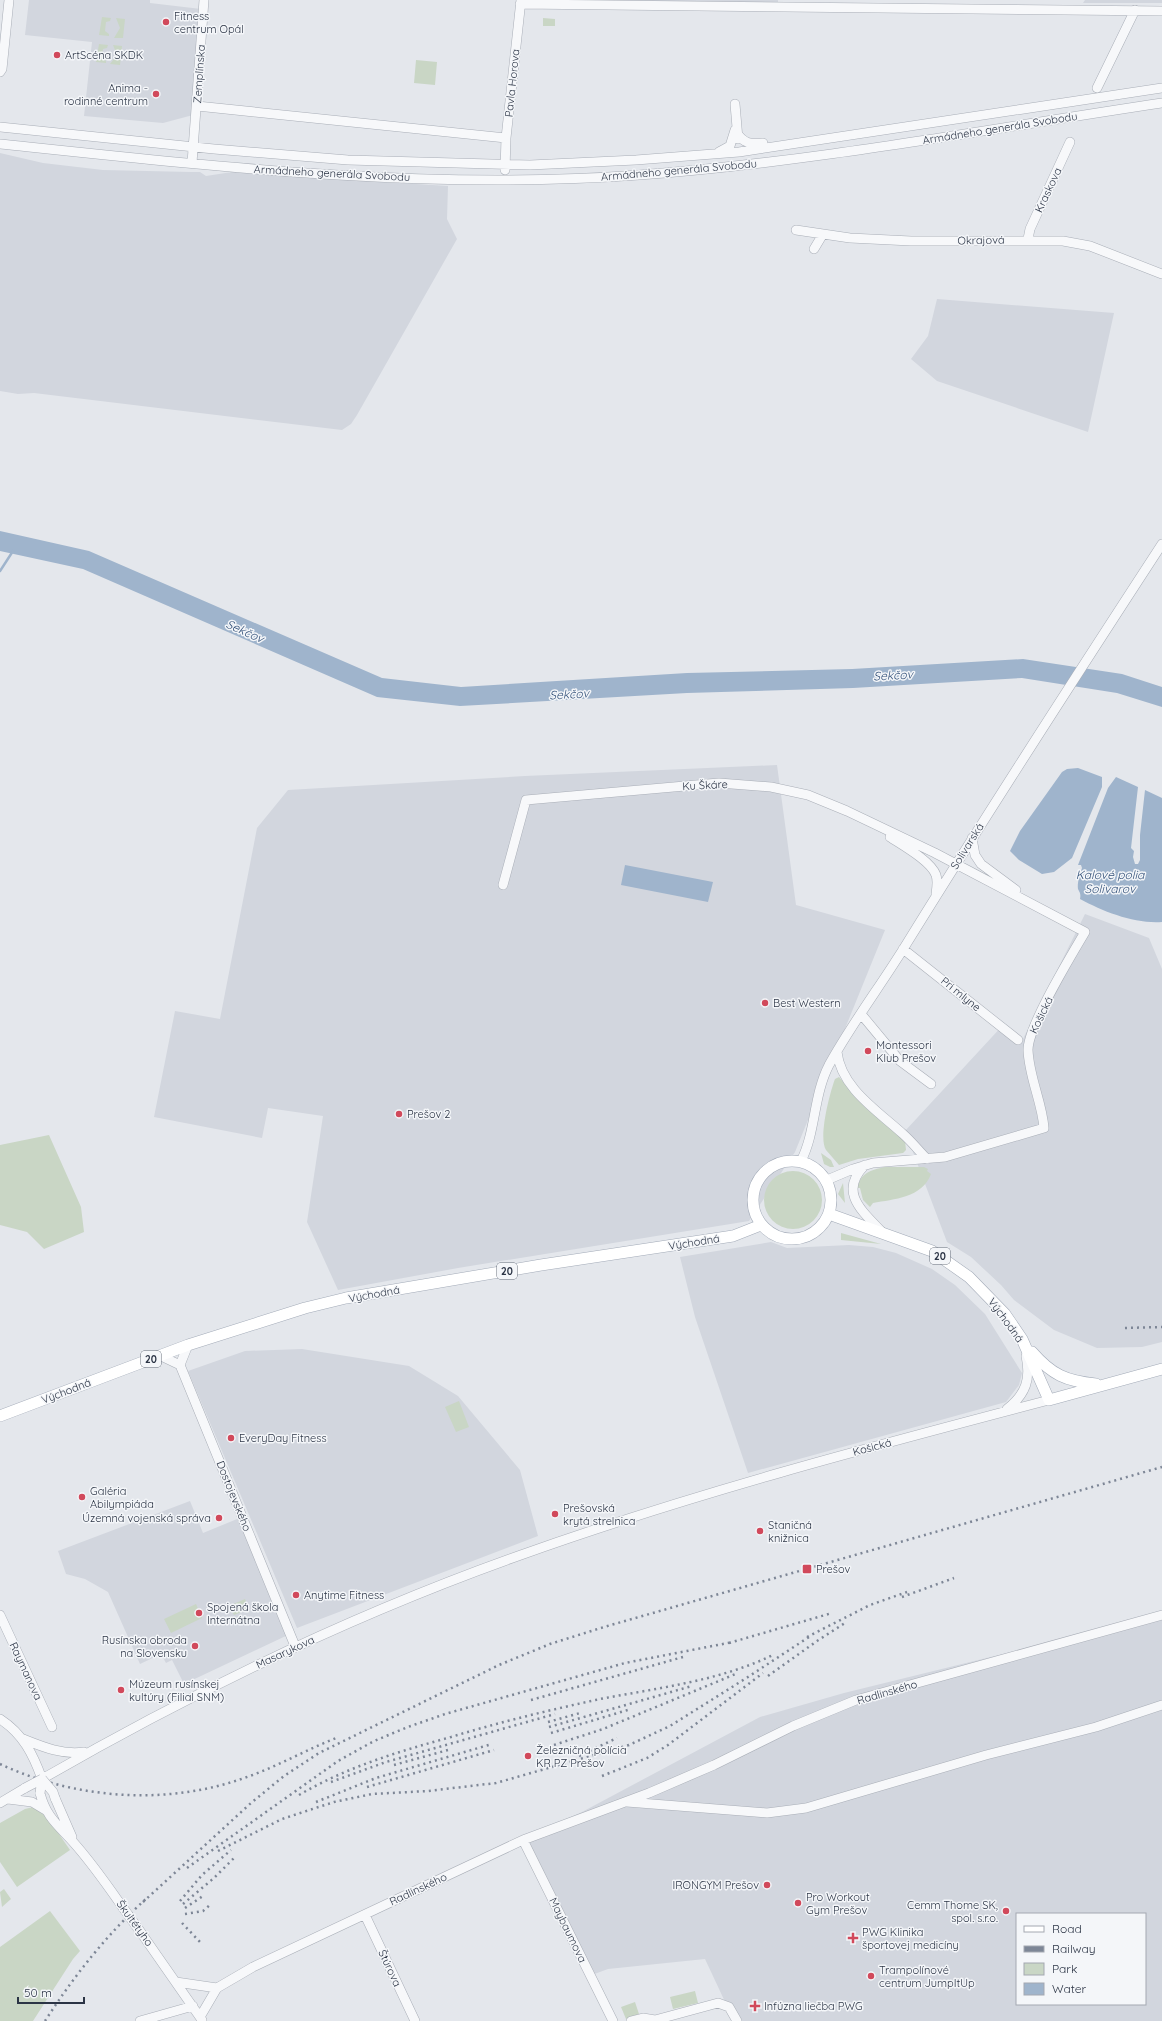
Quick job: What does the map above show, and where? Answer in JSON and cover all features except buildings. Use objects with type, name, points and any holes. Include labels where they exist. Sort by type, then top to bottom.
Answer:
[{"type":"main road","points":[[789,1160],[801,1161],[811,1165],[827,1180],[831,1191],[832,1203],[829,1214],[823,1225],[814,1233],[803,1238],[791,1240],[780,1238],[761,1225],[755,1214],[753,1201],[754,1188],[760,1177],[768,1169],[778,1163],[789,1160]]},
{"type":"main road","name":"Východná","points":[[829,1214],[932,1251],[953,1264],[988,1294],[1005,1314],[1022,1339],[1044,1386],[1048,1400]]},
{"type":"main road","name":"Východná","points":[[0,1416],[188,1345],[295,1311],[346,1298],[541,1265],[733,1236],[761,1225]]},
{"type":"main road","points":[[1022,1339],[1045,1366],[1062,1377],[1077,1382],[1106,1384]]},
{"type":"main road","name":"Košická","points":[[1048,1400],[1162,1370]]},
{"type":"street","points":[[0,72],[2,69],[9,0]]},
{"type":"street","name":"Zemplínska","points":[[193,147],[204,0]]},
{"type":"street","points":[[520,2],[869,4],[1162,11]]},
{"type":"street","name":"Pavla Horova","points":[[504,179],[506,138],[520,2]]},
{"type":"street","points":[[1097,88],[1135,10]]},
{"type":"street","name":"Armádneho generála Svobodu","points":[[0,127],[193,147],[348,160],[505,166],[630,160],[739,152],[1162,88]]},
{"type":"street","name":"Armádneho generála Svobodu","points":[[0,144],[192,163],[364,177],[504,179],[656,174],[747,165],[1162,103]]},
{"type":"street","points":[[735,104],[739,152],[742,160],[747,165]]},
{"type":"street","points":[[197,106],[506,138]]},
{"type":"street","points":[[712,154],[730,146],[736,123]]},
{"type":"street","points":[[737,133],[740,138],[747,143],[780,140],[804,142]]},
{"type":"street","name":"Kraskova","points":[[1028,239],[1030,229],[1070,142]]},
{"type":"street","points":[[192,163],[193,147]]},
{"type":"street","points":[[656,174],[686,165],[734,160],[739,152]]},
{"type":"street","name":"Okrajová","points":[[796,230],[850,238],[911,241],[1028,239],[1063,241],[1090,246],[1162,274]]},
{"type":"street","points":[[814,249],[823,234]]},
{"type":"street","name":"Solivarská","points":[[801,1161],[808,1147],[812,1117],[828,1067],[972,838],[1162,544]]},
{"type":"street","name":"Ku Škáre","points":[[503,885],[526,800],[719,783],[771,787],[808,795],[862,818],[956,865]]},
{"type":"street","points":[[862,818],[921,859],[934,870],[938,882],[934,899]]},
{"type":"street","points":[[972,838],[975,855],[981,864],[1037,907]]},
{"type":"street","name":"Košická","points":[[927,1159],[945,1156],[1044,1128],[1043,1116],[1029,1059],[1030,1038],[1038,1019],[1084,932],[956,865]]},
{"type":"street","name":"Pri mlyne","points":[[903,949],[1018,1040]]},
{"type":"street","points":[[861,1014],[900,1061],[931,1084]]},
{"type":"street","points":[[837,1052],[840,1067],[856,1091],[905,1136],[927,1159]]},
{"type":"street","points":[[827,1180],[865,1165],[927,1159]]},
{"type":"street","points":[[865,1165],[856,1177],[853,1187],[854,1197],[858,1206],[882,1232]]},
{"type":"street","points":[[1002,1412],[1018,1400],[1025,1387],[1029,1369],[1022,1339]]},
{"type":"street","points":[[161,1356],[180,1365],[188,1345]]},
{"type":"street","name":"Dostojevského","points":[[180,1365],[295,1646]]},
{"type":"street","name":"Košická","points":[[584,1533],[756,1480],[1048,1400]]},
{"type":"street","name":"Masarykova","points":[[4,1801],[87,1752],[295,1646],[482,1569],[584,1533]]},
{"type":"street","name":"Raymanova","points":[[0,1614],[52,1727]]},
{"type":"street","name":"Radlinského","points":[[201,2019],[217,1988],[253,1967],[523,1840],[624,1802],[714,1765],[793,1726],[856,1700],[1162,1615]]},
{"type":"street","name":"Radlinského","points":[[624,1802],[767,1813],[806,1808],[986,1755],[1096,1727],[1162,1705]]},
{"type":"street","points":[[0,1719],[24,1739],[51,1750],[73,1753],[87,1752]]},
{"type":"street","points":[[24,1739],[42,1779]]},
{"type":"street","name":"Škultétyho","points":[[42,1779],[40,1793],[52,1821],[74,1842],[142,1934],[201,2019]]},
{"type":"street","name":"Škultétyho","points":[[42,1779],[53,1792],[74,1842]]},
{"type":"street","points":[[4,1801],[32,1802],[47,1811]]},
{"type":"street","name":"Maybaumova","points":[[523,1840],[613,2021]]},
{"type":"street","name":"Štúrova","points":[[365,1914],[415,2021]]},
{"type":"street","points":[[176,1982],[217,1988]]},
{"type":"street","points":[[631,2021],[643,2018],[655,2020],[718,2003],[730,2007],[737,2021]]},
{"type":"street","points":[[140,2021],[193,2006]]},
{"type":"shaded area","points":[[29,0],[150,0],[150,3],[201,9],[193,115],[163,123],[84,116],[92,42],[25,35]]},
{"type":"shaded area","points":[[521,0],[778,0],[778,5]]},
{"type":"shaded area","points":[[1085,0],[1162,0],[1162,3],[1083,3]]},
{"type":"shaded area","points":[[0,153],[43,163],[103,170],[200,172],[206,176],[232,172],[448,186],[447,219],[457,239],[357,415],[351,424],[342,430],[34,393],[18,394],[0,391]]},
{"type":"shaded area","points":[[937,299],[1114,313],[1088,432],[937,381],[911,359],[928,336]]},
{"type":"shaded area","points":[[777,765],[796,905],[885,930],[795,1152],[749,1221],[458,1268],[338,1290],[307,1222],[323,1116],[268,1108],[262,1138],[154,1117],[175,1011],[220,1019],[257,828],[288,790],[525,776]]},
{"type":"shaded area","points":[[1085,914],[1149,938],[1162,969],[1162,1342],[1142,1347],[1097,1348],[1054,1330],[1014,1300],[1001,1285],[971,1257],[947,1242],[905,1131],[1004,1024],[1023,1039]]},
{"type":"shaded area","points":[[771,1242],[787,1248],[849,1245],[873,1247],[896,1253],[932,1269],[955,1285],[985,1314],[1022,1373],[1019,1385],[1006,1402],[748,1473],[695,1317],[680,1257]]},
{"type":"shaded area","points":[[302,1349],[409,1366],[458,1396],[520,1470],[538,1536],[297,1628],[188,1371],[245,1351]]},
{"type":"shaded area","name":"Spojená škola Internátna","points":[[190,1501],[203,1533],[242,1517],[290,1634],[184,1684],[172,1660],[166,1663],[161,1654],[140,1664],[108,1592],[85,1579],[66,1574],[58,1551]]},
{"type":"shaded area","points":[[1162,1615],[1162,2021],[734,2021],[705,1959],[608,1969],[589,1976],[521,1839],[582,1812],[760,1717],[844,1693]]},
{"type":"green space","points":[[102,17],[111,18],[110,21],[106,22],[105,31],[109,34],[109,36],[99,35]]},
{"type":"green space","points":[[116,18],[125,19],[123,38],[114,38],[120,28]]},
{"type":"green space","points":[[543,18],[555,19],[555,26],[543,26]]},
{"type":"green space","points":[[99,44],[108,45],[107,48],[103,49],[102,58],[106,61],[106,63],[96,62]]},
{"type":"green space","points":[[113,45],[122,46],[120,65],[110,64],[117,55]]},
{"type":"green space","points":[[416,60],[437,62],[435,85],[414,83]]},
{"type":"green space","points":[[839,1077],[865,1107],[905,1141],[906,1150],[903,1153],[858,1159],[839,1165],[826,1150],[823,1136],[824,1126],[830,1094],[835,1079]]},
{"type":"green space","points":[[49,1135],[81,1207],[84,1232],[44,1249],[27,1232],[0,1225],[0,1145]]},
{"type":"green space","points":[[821,1153],[831,1160],[834,1167],[824,1164]]},
{"type":"green space","points":[[885,1167],[924,1167],[928,1169],[927,1171],[931,1174],[927,1182],[914,1193],[873,1203],[870,1207],[863,1200],[860,1188],[857,1188],[861,1179],[867,1173],[875,1169]]},
{"type":"green space","points":[[787,1171],[799,1171],[814,1179],[822,1194],[822,1206],[814,1221],[799,1229],[787,1229],[772,1221],[764,1206],[764,1194],[772,1179]]},
{"type":"green space","points":[[843,1183],[845,1203],[838,1194]]},
{"type":"green space","points":[[841,1233],[881,1244],[841,1240]]},
{"type":"green space","points":[[459,1401],[469,1427],[456,1432],[445,1407]]},
{"type":"green space","points":[[245,1599],[249,1609],[234,1615],[229,1606]]},
{"type":"green space","points":[[196,1604],[202,1618],[171,1633],[164,1619]]},
{"type":"green space","points":[[33,1807],[48,1818],[70,1850],[17,1887],[0,1862],[0,1823],[25,1809]]},
{"type":"green space","points":[[4,1889],[11,1899],[2,1907],[0,1892]]},
{"type":"green space","points":[[50,1911],[80,1951],[73,1959],[33,2021],[0,2021],[0,1947]]},
{"type":"green space","points":[[695,1991],[698,2003],[673,2009],[670,1997]]},
{"type":"green space","points":[[635,2002],[639,2014],[626,2019],[621,2007]]},
{"type":"water","name":"Sekčov","points":[[0,531],[89,551],[382,678],[461,687],[687,673],[852,669],[1023,659],[1122,674],[1162,687],[1162,707],[1117,693],[1022,678],[853,688],[687,693],[460,706],[377,697],[83,569],[0,551]]},
{"type":"water","name":"Kalové polia Solivarov","points":[[1078,768],[1102,777],[1102,787],[1072,858],[1054,872],[1042,874],[1019,860],[1010,851],[1020,831],[1062,772],[1067,769]]},
{"type":"water","name":"Kalové polia Solivarov","points":[[1116,777],[1138,787],[1131,848],[1134,851],[1133,857],[1135,864],[1138,864],[1140,860],[1140,835],[1145,790],[1162,798],[1162,922],[1141,921],[1109,913],[1080,899],[1078,884],[1082,868],[1081,865],[1078,865],[1108,788]]},
{"type":"water","points":[[625,865],[713,882],[708,902],[621,885]]},
{"type":"waterway","points":[[0,571],[13,551]]},
{"type":"railway","points":[[1125,1328],[1162,1327]]},
{"type":"railway","points":[[143,1902],[251,1803],[284,1776],[319,1753],[499,1665],[550,1644],[604,1627],[1162,1467]]},
{"type":"railway","points":[[902,1597],[954,1578]]},
{"type":"railway","points":[[807,1637],[870,1605],[907,1592]]},
{"type":"railway","points":[[729,1643],[832,1613]]},
{"type":"railway","points":[[768,1676],[845,1623]]},
{"type":"railway","points":[[218,1851],[282,1819],[334,1802],[372,1794],[428,1791],[496,1783],[629,1745],[670,1726],[812,1635]]},
{"type":"railway","points":[[187,1868],[338,1761],[374,1741],[445,1714],[625,1663],[733,1642]]},
{"type":"railway","points":[[299,1795],[354,1768],[411,1748],[544,1712],[600,1699],[688,1683],[731,1671],[773,1655]]},
{"type":"railway","points":[[531,1700],[683,1657]]},
{"type":"railway","points":[[554,1745],[603,1729],[738,1673]]},
{"type":"railway","points":[[602,1776],[647,1758],[668,1745],[763,1673]]},
{"type":"railway","points":[[549,1727],[692,1686]]},
{"type":"railway","points":[[551,1733],[631,1709]]},
{"type":"railway","points":[[548,1722],[580,1713]]},
{"type":"railway","points":[[331,1782],[386,1762],[555,1714]]},
{"type":"railway","points":[[0,1764],[29,1776],[59,1785],[90,1791],[121,1795],[184,1793],[214,1787],[244,1778],[268,1769],[339,1737]]},
{"type":"railway","points":[[579,1756],[617,1738]]},
{"type":"railway","points":[[316,1802],[376,1778],[492,1744]]},
{"type":"railway","points":[[394,1765],[448,1750]]},
{"type":"railway","points":[[367,1787],[494,1750]]},
{"type":"railway","points":[[180,1901],[202,1875],[231,1850]]},
{"type":"railway","points":[[183,1904],[214,1878],[235,1857]]},
{"type":"railway","points":[[185,1908],[203,1896]]},
{"type":"railway","points":[[45,2021],[92,1956],[118,1926],[147,1898]]},
{"type":"railway","points":[[185,1914],[203,1911],[211,1904]]},
{"type":"railway","points":[[182,1923],[200,1942]]},
{"type":"place","name":"Fitness centrum Opál","points":[[166,22]]},
{"type":"place","name":"ArtScéna SKDK","points":[[57,55]]},
{"type":"place","name":"Anima - rodinné centrum","points":[[156,94]]},
{"type":"place","name":"Best Western","points":[[765,1003]]},
{"type":"place","name":"Montessori Klub Prešov","points":[[868,1051]]},
{"type":"place","name":"Prešov 2","points":[[399,1114]]},
{"type":"place","name":"EveryDay Fitness","points":[[231,1438]]},
{"type":"place","name":"Galéria Abilympiáda","points":[[82,1497]]},
{"type":"place","name":"Prešovská krytá strelnica","points":[[555,1514]]},
{"type":"place","name":"Územná vojenská správa","points":[[219,1518]]},
{"type":"place","name":"Staničná knižnica","points":[[760,1531]]},
{"type":"place","name":"Prešov","points":[[807,1569]]},
{"type":"place","name":"Anytime Fitness","points":[[296,1595]]},
{"type":"place","name":"Spojená škola Internátna","points":[[199,1613]]},
{"type":"place","name":"Rusínska obroda na Slovensku","points":[[195,1646]]},
{"type":"place","name":"Múzeum rusínskej kultúry (Filial SNM)","points":[[121,1690]]},
{"type":"place","name":"Železničná polícia KR PZ Prešov","points":[[528,1756]]},
{"type":"place","name":"IRONGYM Prešov","points":[[767,1885]]},
{"type":"place","name":"Pro Workout Gym Prešov","points":[[798,1903]]},
{"type":"place","name":"Cemm Thome SK, spol. s.r.o.","points":[[1006,1911]]},
{"type":"place","name":"PWG Klinika športovej medicíny","points":[[853,1938]]},
{"type":"place","name":"Trampolínové centrum JumpItUp","points":[[871,1976]]},
{"type":"place","name":"Infúzna liečba PWG","points":[[755,2006]]}]
